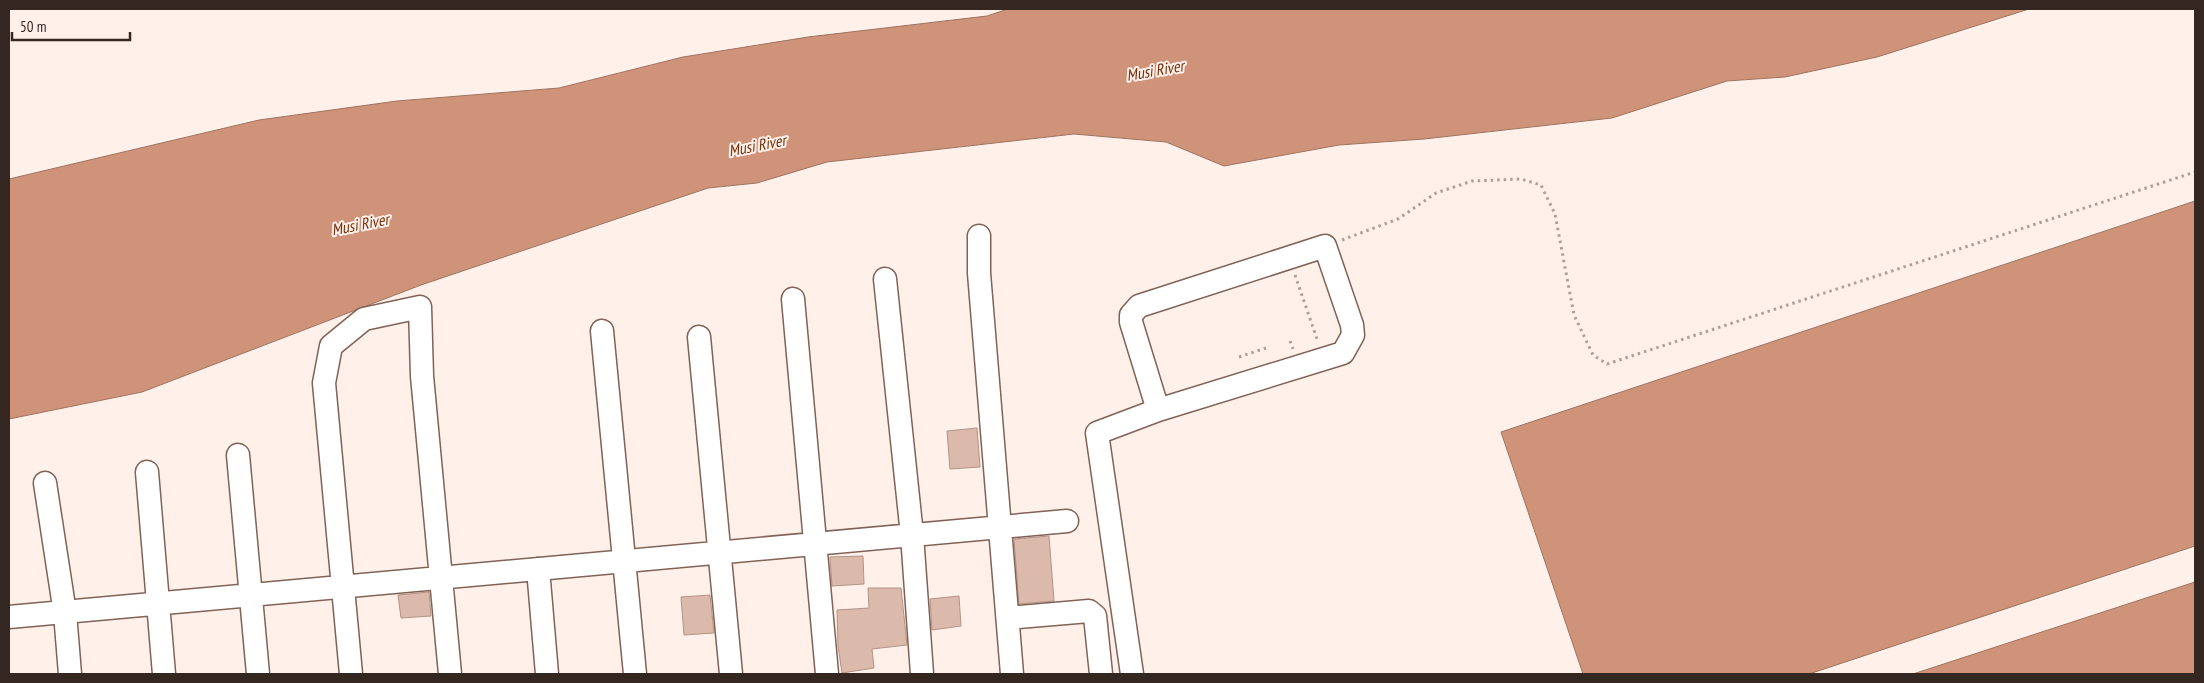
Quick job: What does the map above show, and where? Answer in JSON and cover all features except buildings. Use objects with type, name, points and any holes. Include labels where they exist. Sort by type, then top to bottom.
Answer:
[{"type":"street","points":[[979,236],[979,273],[1012,674]]},
{"type":"street","points":[[1132,674],[1097,433],[1158,410],[1343,353],[1353,335],[1352,325],[1325,246],[1138,306],[1134,310],[1130,322],[1158,410]]},
{"type":"street","points":[[885,278],[912,535],[922,674]]},
{"type":"street","points":[[793,300],[827,674]]},
{"type":"street","points":[[351,674],[324,383],[330,346],[364,319],[420,307],[422,376],[450,674]]},
{"type":"street","points":[[602,331],[635,674]]},
{"type":"street","points":[[700,337],[731,674]]},
{"type":"street","points":[[238,455],[258,674]]},
{"type":"street","points":[[147,472],[164,674]]},
{"type":"street","points":[[45,483],[65,613],[70,674]]},
{"type":"street","points":[[9,617],[65,613],[158,602],[1067,522]]},
{"type":"street","points":[[538,569],[547,674]]},
{"type":"street","points":[[1008,618],[1089,610],[1095,616],[1101,674]]},
{"type":"path","points":[[1325,246],[1398,219],[1436,193],[1472,181],[1521,178],[1541,185],[1555,214],[1574,315],[1593,355],[1607,364],[2195,172]]},
{"type":"path","points":[[1289,258],[1324,359]]},
{"type":"path","points":[[1239,357],[1269,348]]},
{"type":"water","name":"Musi River","points":[[1008,9],[2029,9],[1877,57],[1785,77],[1727,81],[1612,118],[1424,139],[1339,145],[1224,166],[1166,142],[1074,134],[827,162],[757,183],[708,188],[421,285],[142,392],[9,419],[9,179],[259,120],[397,101],[559,88],[683,57],[808,37],[987,16]]},
{"type":"water","points":[[2195,201],[2195,546],[1809,674],[1583,674],[1501,432]]},
{"type":"water","points":[[2195,582],[2195,674],[1913,674]]}]
